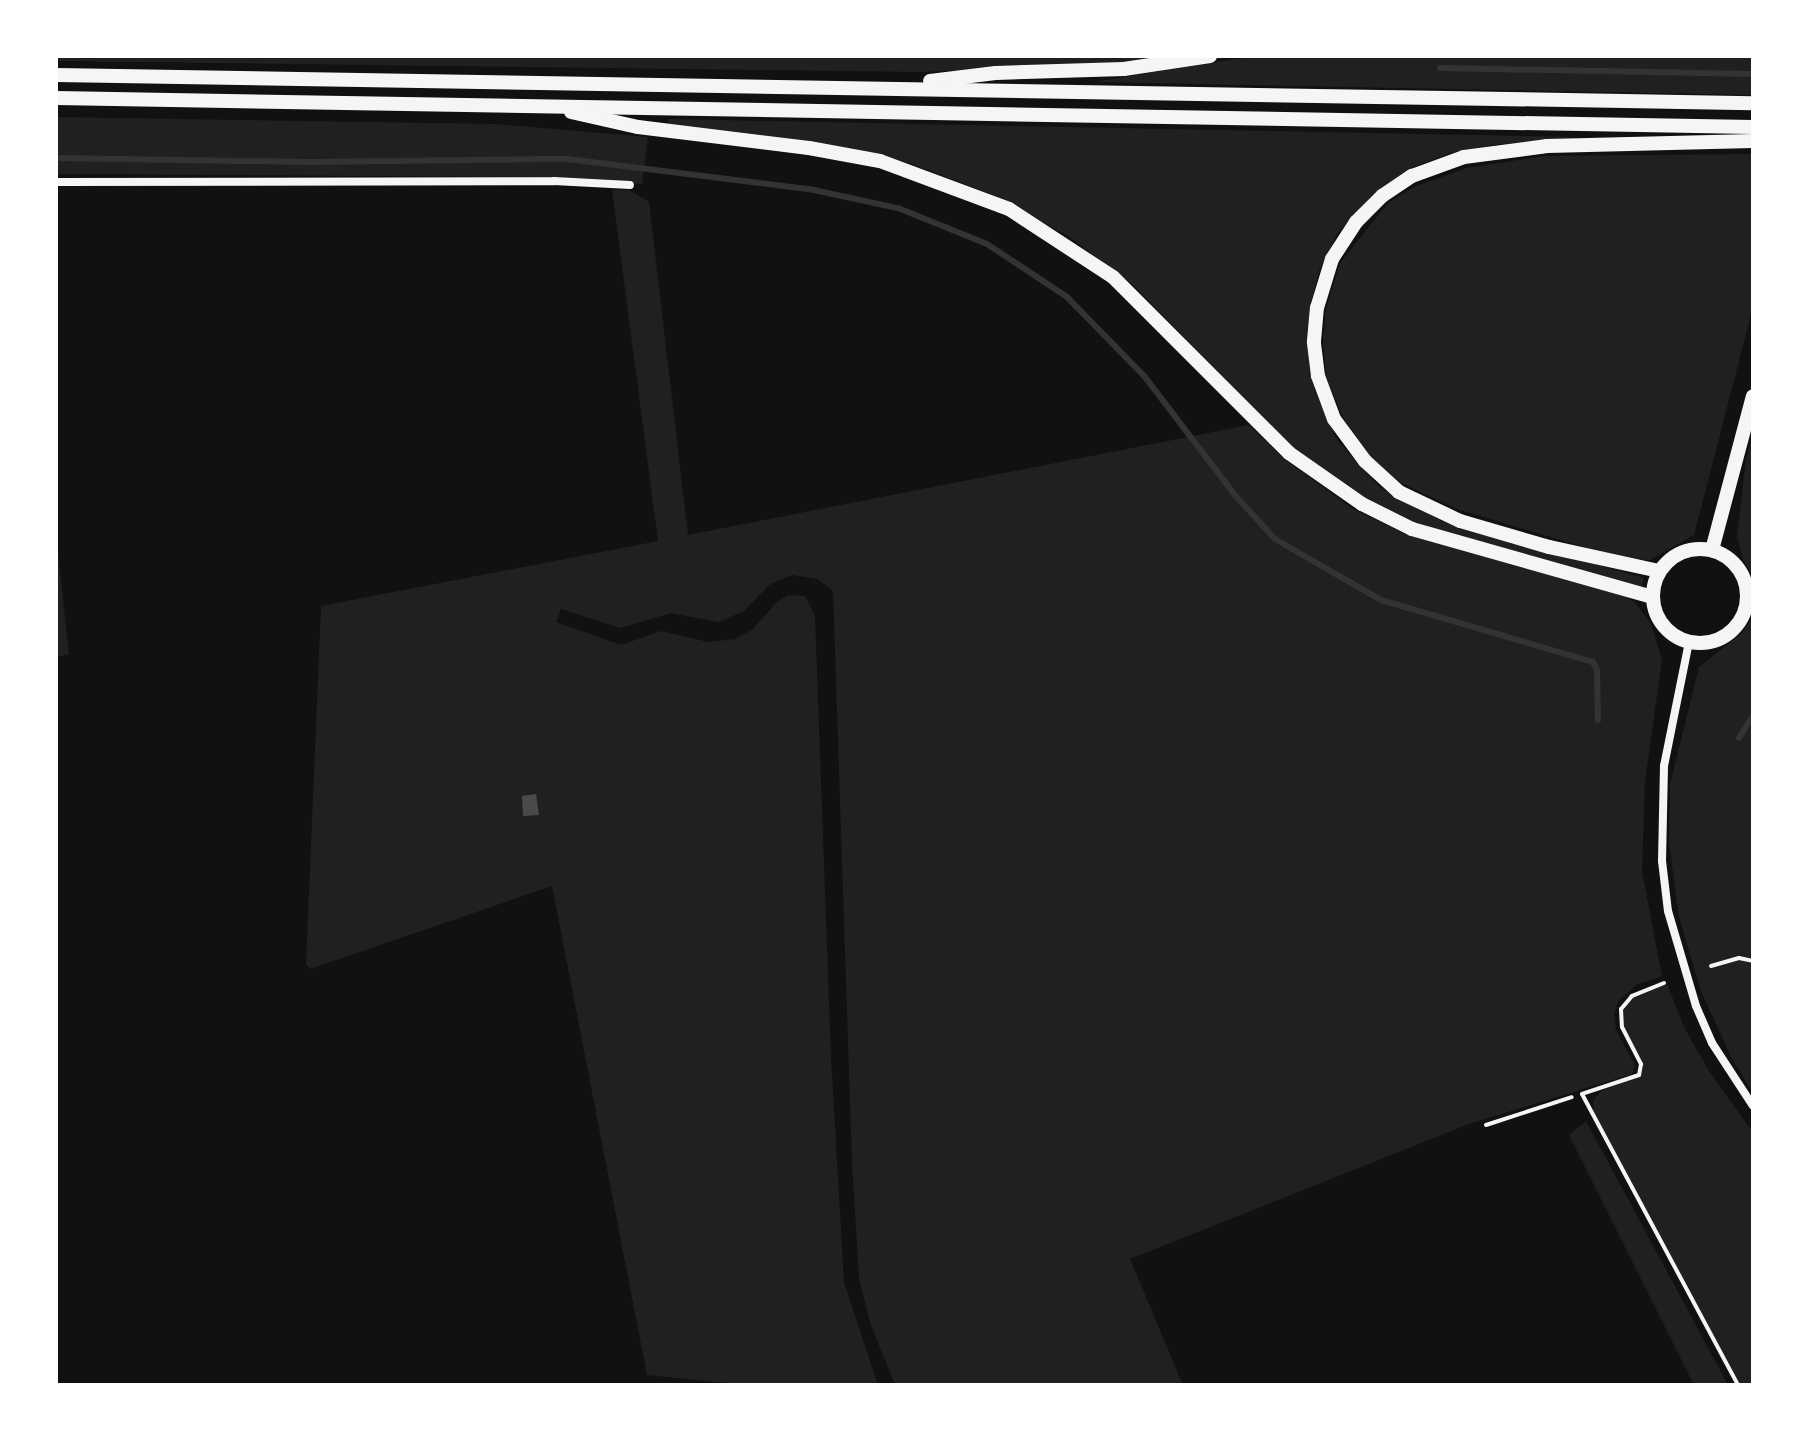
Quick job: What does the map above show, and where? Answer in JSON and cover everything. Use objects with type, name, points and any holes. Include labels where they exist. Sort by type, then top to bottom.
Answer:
[{"type":"main road","points":[[874,87],[996,73],[1124,69],[1210,56]]},
{"type":"main road","points":[[56,75],[1753,103]]},
{"type":"main road","points":[[56,98],[1753,127]]},
{"type":"main road","points":[[539,105],[638,127],[809,148],[880,161],[1009,209],[1113,277],[1289,453],[1362,504],[1412,529],[1439,538],[1652,597]]},
{"type":"main road","points":[[1659,571],[1578,554],[1460,521],[1399,492],[1365,461],[1334,419],[1318,376],[1314,341],[1317,308],[1332,259],[1356,222],[1382,196],[1412,176],[1464,157],[1547,146],[1753,141]]},
{"type":"main road","points":[[1712,550],[1753,396]]},
{"type":"main road","points":[[1695,549],[1725,555],[1742,574],[1747,590],[1746,609],[1735,628],[1723,638],[1706,644],[1675,637],[1663,626],[1652,597],[1659,571],[1678,553],[1695,549]]},
{"type":"street","points":[[56,182],[554,181],[630,185]]},
{"type":"street","points":[[1689,642],[1664,766],[1662,861],[1668,911],[1696,1006],[1712,1043],[1753,1106]]},
{"type":"lane","points":[[1711,966],[1739,958],[1753,961]]},
{"type":"lane","points":[[1664,983],[1632,996],[1621,1009],[1622,1027],[1641,1064],[1639,1075],[1582,1094],[1738,1385]]},
{"type":"path","points":[[1486,1125],[1582,1094]]},
{"type":"shaded area","points":[[56,56],[1163,56],[1128,63],[923,72],[56,61]]},
{"type":"shaded area","points":[[1255,56],[1753,56],[1753,95],[1094,82]]},
{"type":"shaded area","points":[[56,117],[495,124],[648,137],[642,184],[552,177],[56,174]]},
{"type":"shaded area","points":[[668,119],[1575,137],[1453,152],[1413,167],[1372,195],[1337,234],[1319,271],[1309,311],[1309,367],[1315,391],[1337,440],[1379,487],[1441,521],[1644,578],[1641,588],[1468,542],[1365,500],[1298,453],[1132,284],[1068,236],[988,193],[912,164],[875,155],[669,124]]},
{"type":"shaded area","points":[[1753,154],[1753,307],[1694,535],[1650,560],[1617,557],[1457,509],[1401,483],[1370,458],[1343,418],[1326,377],[1323,340],[1326,309],[1340,263],[1389,202],[1416,186],[1467,168],[1544,156]]},
{"type":"shaded area","points":[[612,190],[629,190],[649,202],[688,535],[1249,425],[1284,459],[1353,509],[1407,535],[1623,595],[1636,604],[1651,624],[1662,660],[1645,781],[1642,871],[1662,976],[1636,985],[1619,1000],[1614,1014],[1616,1030],[1635,1065],[1632,1074],[1469,1124],[1130,1259],[1183,1385],[895,1385],[870,1323],[859,1278],[852,1162],[833,591],[817,579],[792,575],[769,585],[744,611],[719,622],[671,613],[620,628],[561,609],[556,622],[621,645],[661,631],[708,642],[735,639],[752,630],[777,602],[788,595],[805,596],[815,616],[831,1057],[844,1282],[878,1385],[745,1385],[647,1375],[552,886],[310,969],[306,964],[321,606],[658,541]]},
{"type":"shaded area","points":[[1753,433],[1753,576],[1743,559],[1737,536],[1746,459]]},
{"type":"shaded area","points":[[56,534],[69,654],[56,657]]},
{"type":"shaded area","points":[[1753,617],[1753,1093],[1732,1059],[1701,991],[1679,917],[1669,843],[1670,784],[1699,667],[1742,633]]},
{"type":"shaded area","points":[[1667,984],[1685,1029],[1709,1071],[1753,1133],[1753,1385],[1740,1385],[1594,1112],[1593,1101],[1601,1091],[1641,1074],[1642,1066],[1621,1022],[1623,1008],[1635,997]]},
{"type":"shaded area","points":[[1586,1121],[1728,1385],[1694,1385],[1569,1135]]},
{"type":"building","points":[[536,794],[539,815],[523,816],[522,796]]},
{"type":"waterway","points":[[1440,68],[1752,74]]},
{"type":"waterway","points":[[56,158],[310,162],[567,159],[809,189],[898,208],[987,244],[1067,297],[1145,377],[1234,494],[1275,539],[1381,600],[1593,662],[1597,670],[1598,720]]},
{"type":"waterway","points":[[1739,738],[1753,716]]}]
